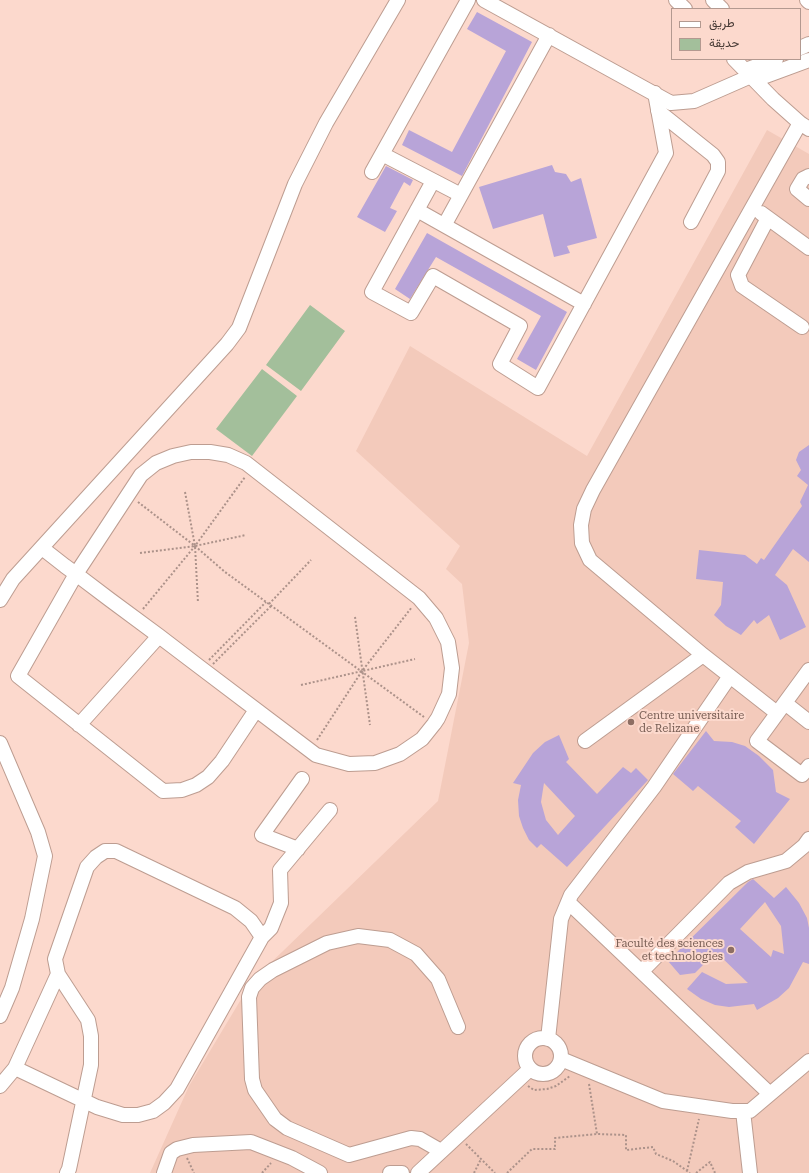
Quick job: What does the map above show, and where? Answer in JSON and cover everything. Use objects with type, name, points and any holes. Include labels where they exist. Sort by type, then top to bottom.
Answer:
[{"type":"street","points":[[0,600],[14,580],[42,548],[227,344],[239,328],[295,184],[326,123],[398,0]]},
{"type":"street","points":[[372,172],[468,0]]},
{"type":"street","points":[[484,0],[671,103],[694,101],[750,76],[809,60]]},
{"type":"street","points":[[676,0],[684,8]]},
{"type":"street","points":[[713,0],[721,8]]},
{"type":"street","points":[[445,224],[549,35]]},
{"type":"street","points":[[735,60],[804,126],[752,207],[593,490],[584,509],[581,525],[582,543],[590,560],[703,655],[730,676],[781,708],[809,722]]},
{"type":"street","points":[[750,76],[774,60]]},
{"type":"street","points":[[433,181],[372,292],[411,313],[433,276],[520,326],[500,364],[538,388],[666,153],[655,93]]},
{"type":"street","points":[[658,111],[713,155],[718,162],[718,171],[691,222]]},
{"type":"street","points":[[382,154],[461,196]]},
{"type":"street","points":[[809,176],[803,179],[797,189],[809,199]]},
{"type":"street","points":[[752,207],[809,248]]},
{"type":"street","points":[[417,210],[445,224],[584,304]]},
{"type":"street","points":[[768,218],[738,275],[742,286],[802,328]]},
{"type":"street","points":[[42,548],[76,574],[159,636],[256,710],[311,751],[323,758],[349,764],[375,763],[400,754],[422,739],[438,718],[449,694],[452,668],[448,642],[436,618],[419,598],[246,463],[228,455],[210,452],[191,452],[173,456],[156,463],[141,475],[76,574],[18,676],[163,791],[168,792],[189,788],[208,777],[222,761],[256,710]]},
{"type":"street","points":[[79,725],[159,636]]},
{"type":"street","points":[[584,741],[703,655]]},
{"type":"street","points":[[809,670],[757,741],[802,775],[809,766]]},
{"type":"street","points":[[548,1039],[561,919],[571,895],[654,787],[730,676]]},
{"type":"street","points":[[0,743],[38,832],[45,856],[32,919],[12,988],[0,1016]]},
{"type":"street","points":[[298,849],[262,835],[302,779]]},
{"type":"street","points":[[15,1068],[84,1101],[123,1115],[138,1115],[153,1111],[164,1103],[177,1089],[262,937],[271,928],[281,903],[280,870],[330,810]]},
{"type":"street","points":[[644,969],[728,883],[748,872],[786,861],[804,846],[809,839]]},
{"type":"street","points":[[67,1173],[91,1065],[91,1036],[88,1020],[58,974],[55,959],[87,867],[104,851],[116,851],[235,908],[250,921],[262,937]]},
{"type":"street","points":[[568,902],[770,1094]]},
{"type":"street","points":[[442,1151],[420,1139],[411,1138],[349,1155],[287,1128],[275,1119],[255,1090],[252,1079],[249,997],[252,988],[260,979],[273,970],[327,944],[358,936],[390,940],[416,954],[438,979],[458,1026]]},
{"type":"street","points":[[0,1086],[15,1068],[58,974]]},
{"type":"street","points":[[540,1038],[548,1039],[558,1046],[561,1059],[555,1070],[550,1073],[537,1074],[530,1069],[525,1061],[526,1048],[534,1040],[540,1038]]},
{"type":"street","points":[[561,1059],[663,1101],[743,1111],[750,1111],[809,1061]]},
{"type":"street","points":[[418,1173],[530,1069]]},
{"type":"street","points":[[743,1111],[750,1173]]},
{"type":"street","points":[[164,1173],[172,1153],[183,1148],[193,1145],[251,1142],[292,1158],[320,1173]]},
{"type":"street","points":[[390,1173],[402,1173]]},
{"type":"path","points":[[135,618],[195,546],[252,468]]},
{"type":"path","points":[[185,492],[195,546],[198,603]]},
{"type":"path","points":[[128,494],[226,572],[434,724]]},
{"type":"path","points":[[140,553],[195,546],[246,535]]},
{"type":"path","points":[[203,670],[312,560]]},
{"type":"path","points":[[311,751],[362,671],[419,598]]},
{"type":"path","points":[[203,670],[266,602]]},
{"type":"path","points":[[355,617],[370,725]]},
{"type":"path","points":[[301,685],[415,659]]},
{"type":"path","points":[[520,1087],[528,1086],[534,1090],[547,1089],[556,1086],[568,1076],[573,1076]]},
{"type":"path","points":[[596,1084],[589,1081],[597,1134]]},
{"type":"path","points":[[687,1170],[699,1119],[692,1118]]},
{"type":"path","points":[[507,1173],[532,1148],[555,1149],[555,1138],[597,1134],[626,1135],[626,1150],[653,1147],[656,1154],[673,1161],[690,1173]]},
{"type":"path","points":[[458,1136],[495,1173]]},
{"type":"path","points":[[183,1148],[194,1173]]},
{"type":"path","points":[[474,1173],[481,1159]]},
{"type":"path","points":[[696,1173],[710,1162],[715,1173]]},
{"type":"shaded area","name":"Centre universitaire de Relizane","points":[[767,130],[809,154],[809,1173],[150,1173],[189,1086],[252,981],[438,801],[469,643],[462,584],[446,569],[460,546],[356,451],[410,346],[587,456]]},
{"type":"green space","points":[[310,305],[345,331],[301,391],[266,365]]},
{"type":"green space","points":[[262,369],[297,396],[252,456],[216,429]]},
{"type":"building","points":[[477,12],[532,42],[462,176],[402,145],[409,130],[452,152],[506,51],[467,29]]},
{"type":"building","points":[[552,165],[555,172],[566,174],[571,182],[581,178],[597,238],[567,246],[570,253],[554,257],[543,214],[493,229],[479,187]]},
{"type":"building","points":[[386,166],[413,180],[410,186],[404,182],[390,208],[397,211],[385,232],[357,217]]},
{"type":"building","points":[[427,233],[567,312],[536,370],[517,359],[541,316],[436,257],[410,299],[395,289]]},
{"type":"building","points":[[809,445],[809,562],[793,549],[775,575],[787,585],[806,627],[780,640],[769,615],[757,624],[754,620],[741,635],[726,626],[714,615],[721,605],[723,582],[696,579],[699,550],[745,555],[757,564],[761,558],[764,560],[802,506],[800,502],[808,485],[797,476],[801,470],[796,460],[799,452]]},
{"type":"building","points":[[706,731],[714,741],[732,742],[745,746],[759,756],[773,770],[776,792],[790,799],[754,844],[735,827],[741,821],[698,786],[693,791],[673,774]]},
{"type":"building","points":[[559,735],[569,759],[566,762],[597,794],[623,767],[631,773],[636,768],[648,780],[567,867],[541,844],[537,848],[529,840],[519,816],[518,800],[521,785],[513,783],[533,753],[545,742]],"holes":[[[544,783],[575,816],[558,835],[546,820],[541,802]]]},
{"type":"building","points":[[753,879],[774,898],[786,887],[799,903],[807,918],[809,928],[809,964],[803,962],[789,988],[778,998],[757,1010],[754,1004],[729,1007],[715,1005],[701,999],[687,989],[702,972],[726,984],[748,983],[716,952],[695,973],[680,975],[668,961],[748,882]],"holes":[[[765,902],[781,926],[784,954],[773,950],[771,957],[740,929]]]},
{"type":"place","name":"Centre universitaire de Relizane","points":[[631,722]]},
{"type":"place","name":"Faculté des sciences et technologies","points":[[731,950]]}]
